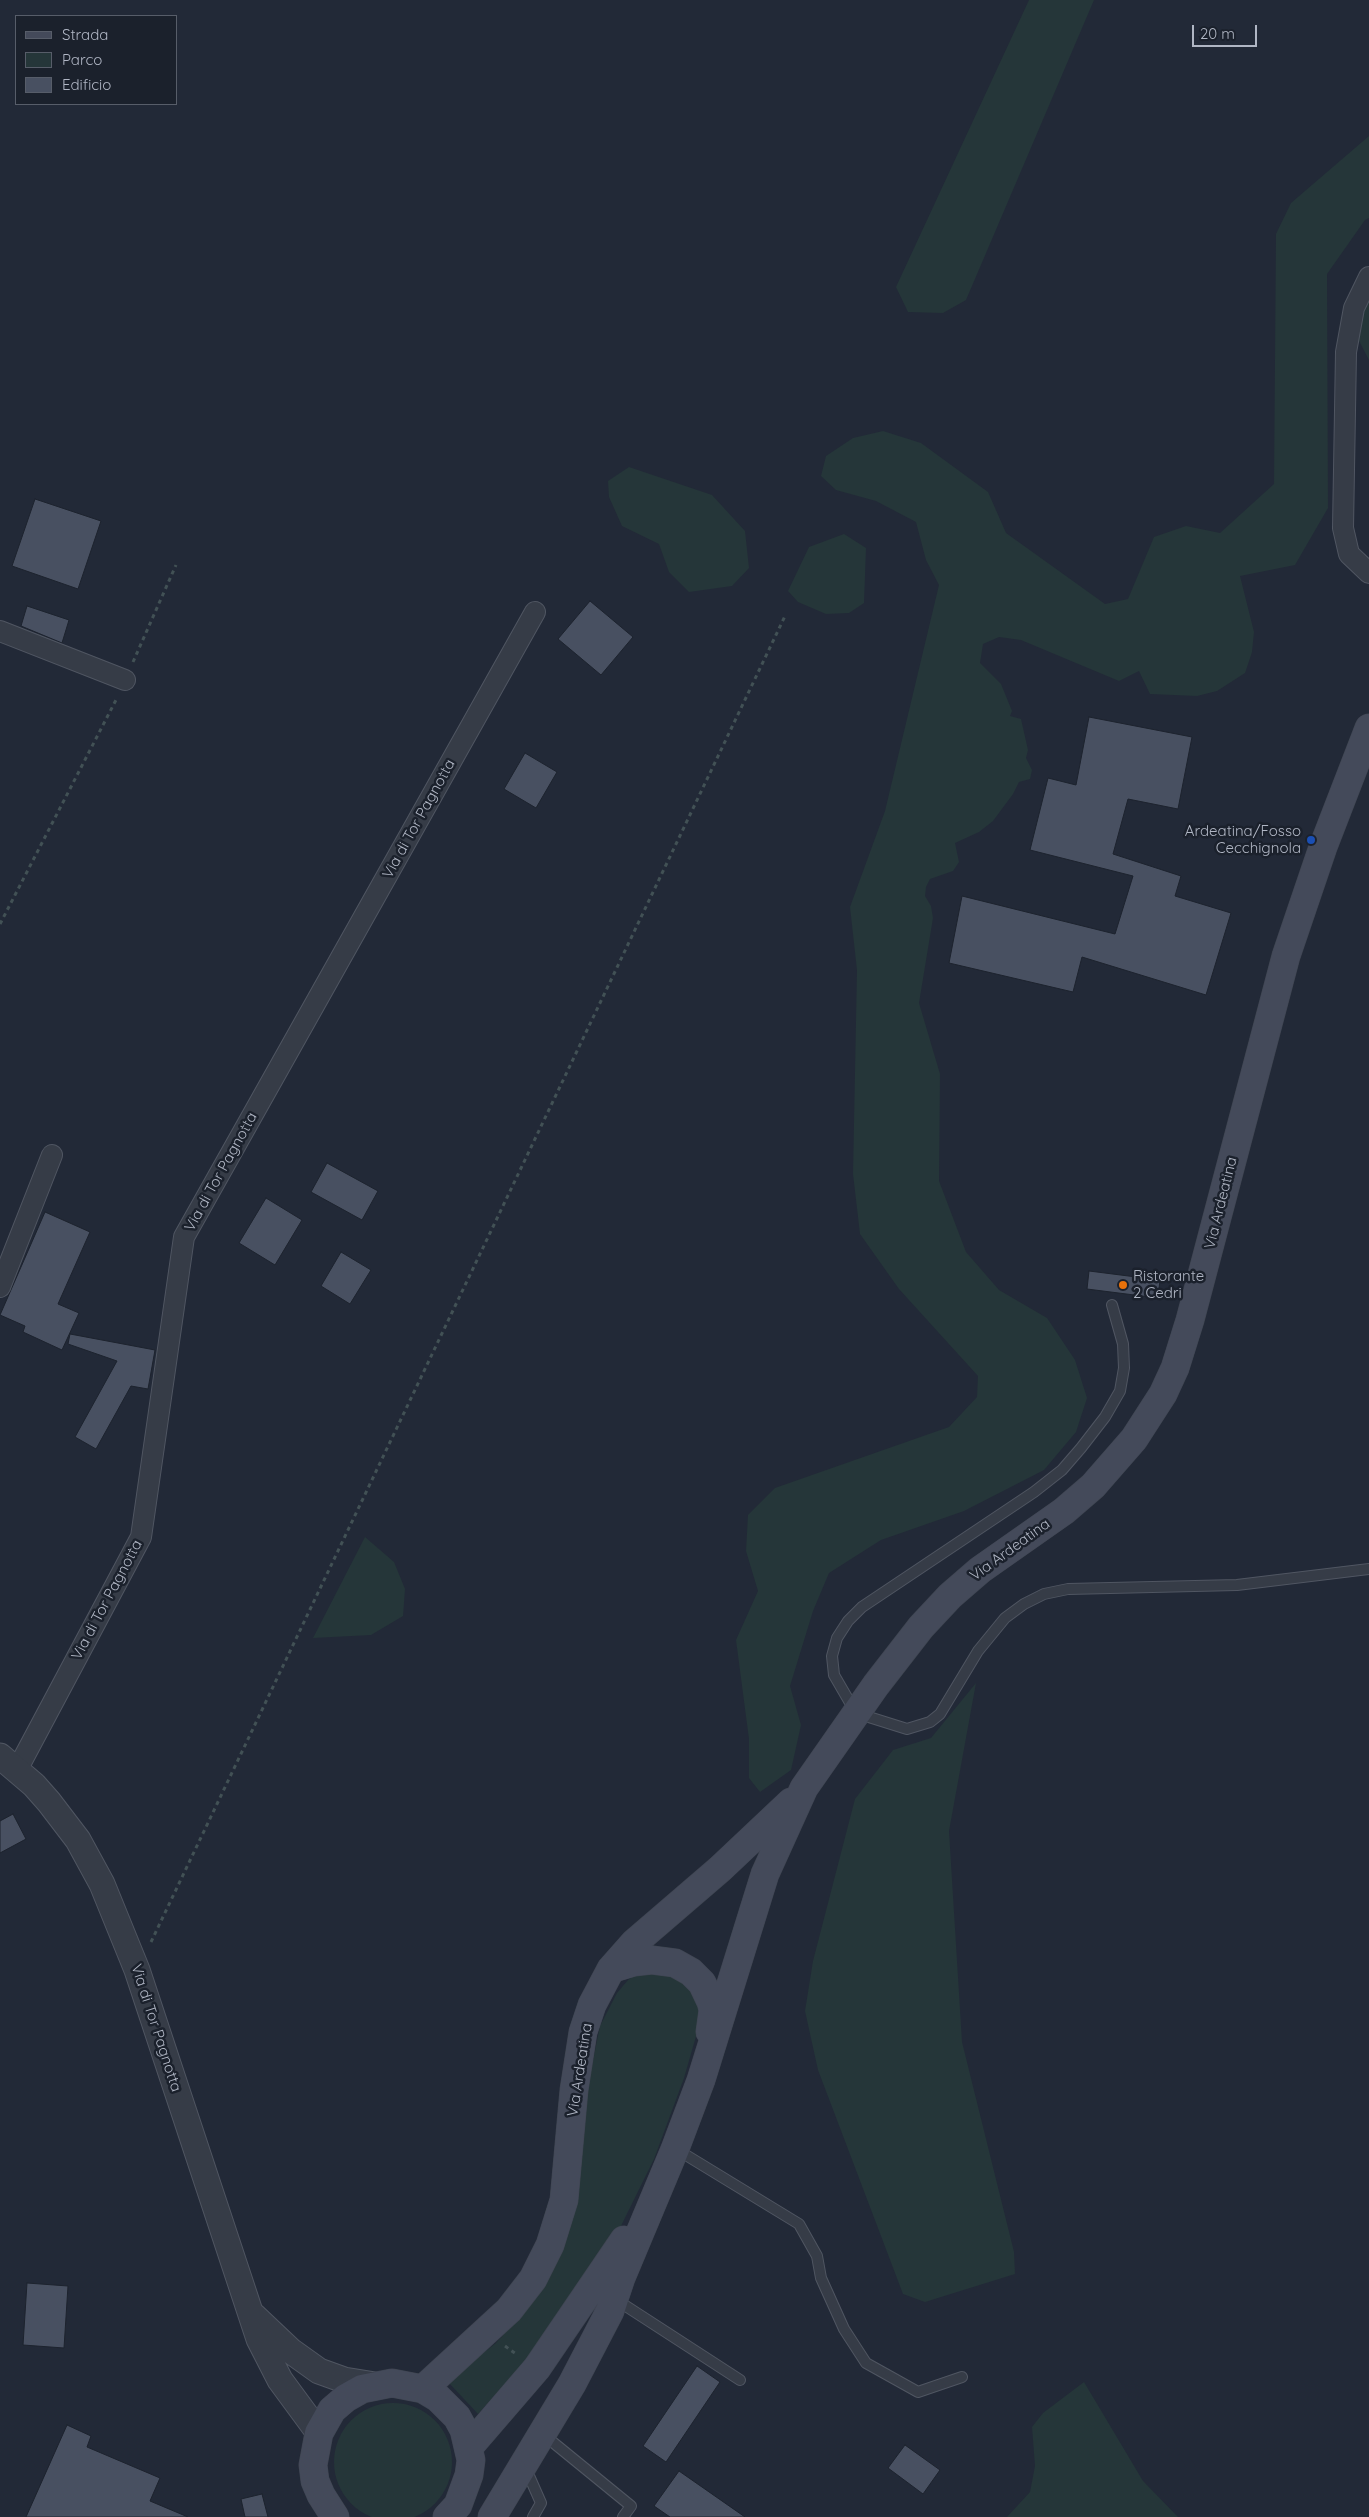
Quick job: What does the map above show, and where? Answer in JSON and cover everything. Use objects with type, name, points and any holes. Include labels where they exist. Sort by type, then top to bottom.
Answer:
[{"type":"main road","name":"Via Ardeatina","points":[[492,2517],[543,2434],[600,2333],[701,2080],[759,1891],[777,1844],[804,1788],[890,1666],[936,1611],[980,1570],[1064,1511],[1088,1490],[1134,1439],[1163,1394],[1175,1368],[1190,1320],[1286,956],[1323,847],[1369,728]]},
{"type":"main road","name":"Via Ardeatina","points":[[423,2389],[509,2310],[533,2280],[550,2245],[565,2193],[580,2047],[592,2005],[611,1969],[634,1943],[720,1869],[804,1788]]},
{"type":"main road","points":[[611,1969],[644,1960],[660,1960],[675,1963],[691,1972],[702,1983],[713,2010],[701,2080]]},
{"type":"main road","name":"Via Ardeatina","points":[[469,2446],[537,2368],[656,2193]]},
{"type":"main road","points":[[335,2517],[321,2495],[316,2481],[313,2465],[319,2433],[332,2410],[346,2398],[375,2385],[406,2384],[423,2389],[438,2398],[457,2417],[469,2446],[471,2460],[466,2486],[458,2505],[447,2517]]},
{"type":"street","points":[[1369,277],[1354,308],[1346,352],[1343,528],[1349,554],[1369,573]]},
{"type":"street","name":"Via di Tor Pagnotta","points":[[319,2433],[274,2370],[248,2311],[137,1970],[113,1908],[78,1840],[49,1802],[9,1763],[141,1537],[184,1237],[536,612]]},
{"type":"street","points":[[0,631],[125,680]]},
{"type":"street","points":[[0,1287],[52,1155]]},
{"type":"street","points":[[248,2311],[291,2351],[319,2371],[344,2380],[375,2385]]},
{"type":"lane","points":[[1112,1305],[1123,1344],[1124,1368],[1120,1391],[1105,1417],[1062,1470],[1034,1492],[862,1607],[848,1621],[837,1638],[832,1656],[833,1666],[838,1686],[856,1714],[908,1729],[930,1722],[940,1714],[978,1651],[1005,1618],[1024,1604],[1044,1594],[1068,1589],[1237,1585],[1369,1569]]},
{"type":"lane","points":[[675,2149],[799,2224],[817,2256],[821,2278],[844,2329],[866,2363],[918,2392],[962,2377]]},
{"type":"lane","points":[[614,2298],[740,2380]]},
{"type":"lane","points":[[543,2434],[631,2506],[623,2517]]},
{"type":"lane","points":[[524,2465],[541,2503],[533,2517]]},
{"type":"path","points":[[0,924],[110,714],[176,565]]},
{"type":"path","points":[[137,1970],[786,614]]},
{"type":"path","points":[[504,2346],[520,2356]]},
{"type":"green space","points":[[1029,0],[1094,0],[966,300],[943,313],[908,312],[896,287]]},
{"type":"green space","points":[[1369,136],[1369,218],[1365,220],[1327,274],[1328,508],[1295,565],[1240,576],[1254,632],[1252,652],[1245,673],[1217,691],[1197,696],[1150,694],[1139,671],[1119,681],[1021,640],[999,637],[983,644],[980,663],[1001,684],[1012,711],[1010,716],[1021,719],[1028,750],[1026,758],[1032,770],[1030,779],[1019,782],[1013,794],[993,821],[979,832],[955,843],[959,862],[953,871],[930,879],[926,887],[925,896],[931,906],[933,918],[919,1003],[940,1074],[939,1181],[966,1252],[999,1290],[1047,1318],[1075,1360],[1087,1398],[1076,1432],[1044,1470],[964,1511],[881,1540],[829,1573],[813,1611],[790,1686],[801,1725],[791,1770],[760,1792],[749,1778],[749,1739],[736,1640],[758,1591],[746,1551],[748,1515],[775,1488],[949,1427],[977,1397],[978,1376],[899,1289],[860,1234],[853,1174],[857,970],[850,907],[885,811],[939,585],[926,560],[916,522],[876,501],[836,490],[821,476],[826,456],[853,438],[883,431],[921,443],[988,492],[1006,533],[1105,604],[1128,599],[1154,537],[1186,526],[1220,533],[1274,484],[1276,234],[1291,203]]},
{"type":"green space","points":[[1369,274],[1369,360],[1356,335]]},
{"type":"green space","points":[[629,467],[712,495],[745,531],[749,568],[732,586],[689,592],[669,572],[659,544],[622,526],[609,497],[608,481]]},
{"type":"green space","points":[[844,534],[866,548],[864,603],[849,613],[826,614],[798,602],[788,591],[809,547]]},
{"type":"green space","points":[[365,1537],[394,1562],[405,1589],[403,1616],[371,1635],[313,1638]]},
{"type":"green space","points":[[976,1683],[949,1831],[962,2042],[1014,2252],[1015,2274],[925,2302],[903,2294],[818,2070],[805,2011],[813,1961],[855,1799],[893,1750],[931,1738]]},
{"type":"green space","points":[[665,1969],[696,1992],[701,2019],[684,2078],[654,2159],[620,2228],[547,2337],[478,2414],[449,2383],[449,2380],[496,2343],[519,2317],[577,2194],[588,2085],[600,2026],[617,1993],[628,1980],[635,1975]]},
{"type":"green space","points":[[1084,2382],[1143,2481],[1178,2517],[1007,2517],[1030,2492],[1035,2466],[1032,2427],[1043,2413]]},
{"type":"green space","points":[[381,2404],[405,2404],[416,2407],[426,2413],[442,2429],[448,2439],[451,2450],[451,2474],[448,2485],[435,2504],[412,2518],[370,2517],[351,2504],[338,2485],[335,2474],[335,2450],[338,2439],[344,2429],[360,2413],[370,2407]]},
{"type":"building","points":[[35,499],[101,521],[78,589],[12,566]]},
{"type":"building","points":[[590,601],[633,637],[601,675],[558,639]]},
{"type":"building","points":[[27,606],[69,620],[62,643],[21,626]]},
{"type":"building","points":[[1089,717],[1192,737],[1178,809],[1128,799],[1113,854],[1181,876],[1175,896],[1231,913],[1206,995],[1082,957],[1073,992],[949,963],[962,896],[1115,934],[1133,876],[1030,850],[1048,778],[1076,785]]},
{"type":"building","points":[[525,753],[557,772],[536,808],[504,789]]},
{"type":"building","points":[[327,1163],[378,1191],[362,1220],[311,1192]]},
{"type":"building","points":[[266,1198],[302,1220],[275,1265],[239,1243]]},
{"type":"building","points":[[45,1212],[90,1232],[58,1304],[79,1313],[62,1350],[23,1332],[25,1326],[0,1315]]},
{"type":"building","points":[[341,1252],[371,1270],[350,1304],[321,1286]]},
{"type":"building","name":"Ristorante 2 Cedri","points":[[1089,1271],[1160,1280],[1158,1298],[1087,1289]]},
{"type":"building","points":[[70,1334],[155,1350],[148,1389],[131,1386],[96,1449],[75,1437],[117,1361],[68,1344]]},
{"type":"building","points":[[13,1814],[26,1839],[0,1853],[0,1821]]},
{"type":"building","points":[[27,2283],[68,2286],[64,2348],[23,2345]]},
{"type":"building","points":[[697,2366],[720,2382],[666,2462],[643,2446]]},
{"type":"building","points":[[67,2425],[91,2436],[87,2447],[160,2478],[150,2501],[188,2517],[26,2517]]},
{"type":"building","points":[[905,2445],[940,2470],[923,2494],[888,2468]]},
{"type":"building","points":[[679,2471],[745,2517],[670,2517],[654,2506]]},
{"type":"building","points":[[262,2494],[268,2517],[245,2517],[241,2499]]},
{"type":"place","name":"Ardeatina/Fosso Cecchignola","points":[[1311,840]]},
{"type":"place","name":"Ristorante 2 Cedri","points":[[1123,1285]]}]
